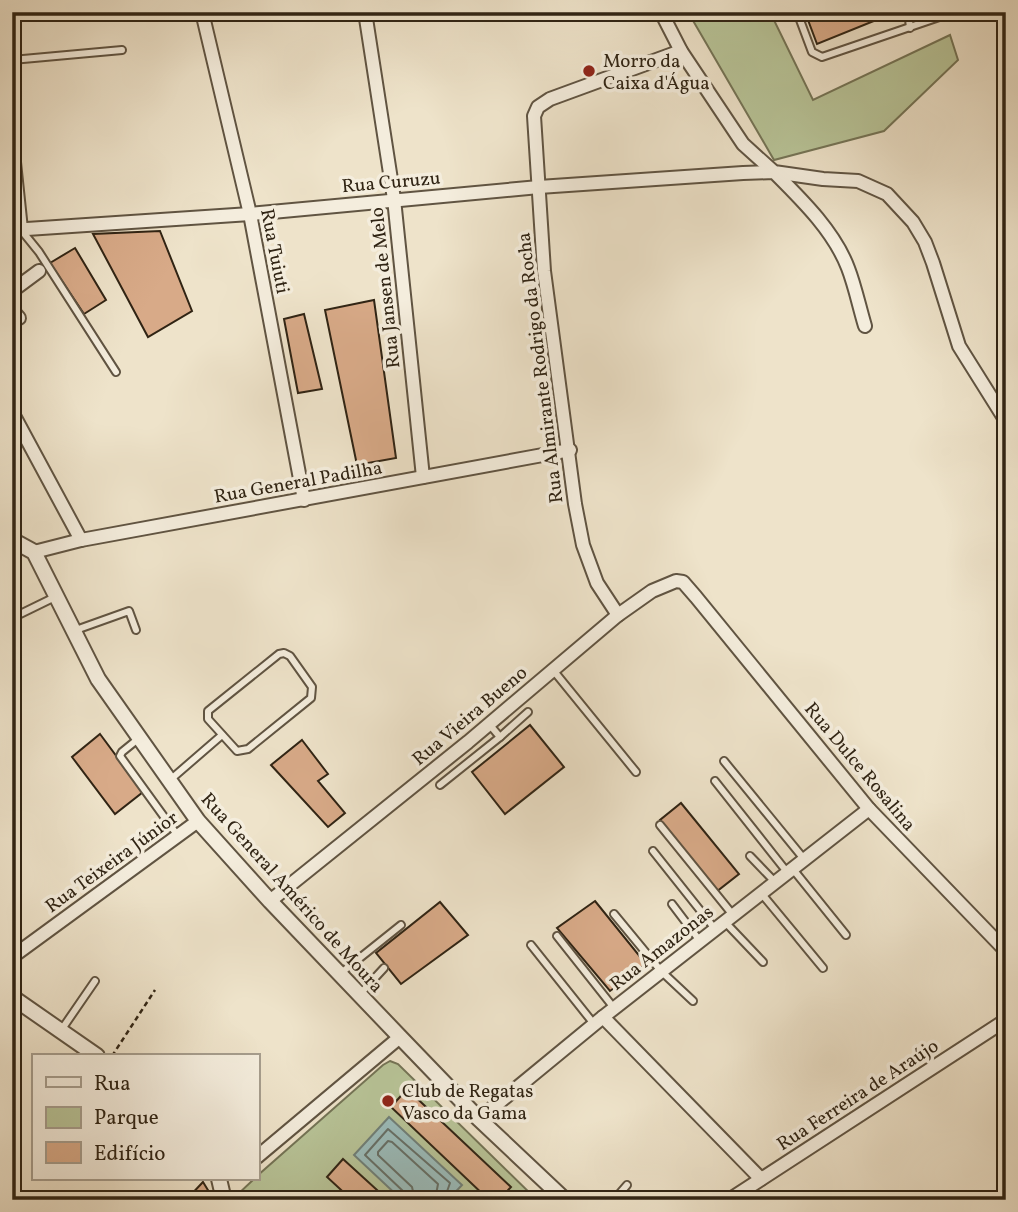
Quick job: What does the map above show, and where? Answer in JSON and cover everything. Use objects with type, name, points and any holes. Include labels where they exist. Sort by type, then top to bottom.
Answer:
[{"type":"street","name":"Rua Tuiuti","points":[[202,12],[250,214],[304,500]]},
{"type":"street","name":"Rua Jansen de Melo","points":[[365,12],[394,199],[423,477]]},
{"type":"street","points":[[662,12],[681,51],[743,144],[800,197],[837,245],[847,266],[865,326]]},
{"type":"street","name":"Rua Almirante Rodrigo da Rocha","points":[[618,615],[597,583],[583,544],[575,503],[544,271],[534,116],[537,107],[550,99],[681,51]]},
{"type":"street","points":[[12,143],[16,229]]},
{"type":"street","name":"Rua Curuzu","points":[[16,229],[250,214],[394,199],[743,173],[774,173],[858,181],[887,194],[914,222],[925,242],[959,346],[1006,421]]},
{"type":"street","points":[[12,291],[39,271]]},
{"type":"street","points":[[12,412],[81,540]]},
{"type":"street","name":"Rua General Padilha","points":[[34,552],[81,540],[570,450]]},
{"type":"street","points":[[12,540],[34,552]]},
{"type":"street","name":"Rua General Américo de Moura","points":[[34,552],[97,679],[198,821],[400,1038],[479,1119],[565,1200]]},
{"type":"street","name":"Rua Vieira Bueno","points":[[270,901],[489,724],[618,615],[652,592],[676,581],[683,582],[696,597]]},
{"type":"street","name":"Rua Dulce Rosalina","points":[[696,597],[869,809],[1006,951]]},
{"type":"street","name":"Rua Amazonas","points":[[479,1119],[598,1020],[869,809]]},
{"type":"street","name":"Rua Teixeira Júnior","points":[[12,957],[198,821]]},
{"type":"street","points":[[12,998],[94,1054]]},
{"type":"street","points":[[598,1020],[761,1179]]},
{"type":"street","name":"Rua Ferreira de Araújo","points":[[729,1200],[1006,1020]]},
{"type":"street","points":[[259,1155],[400,1038]]},
{"type":"lane","points":[[797,12],[812,52],[822,57],[911,29],[954,12]]},
{"type":"lane","points":[[911,29],[909,19],[915,12]]},
{"type":"lane","points":[[12,60],[122,50]]},
{"type":"lane","points":[[16,229],[39,252],[116,372]]},
{"type":"lane","points":[[12,618],[55,597]]},
{"type":"lane","points":[[72,631],[129,611],[136,629]]},
{"type":"lane","points":[[279,653],[290,656],[312,687],[311,698],[242,752],[233,748],[222,735],[208,719],[208,711],[279,653]]},
{"type":"lane","points":[[553,670],[636,772]]},
{"type":"lane","points":[[440,785],[528,712]]},
{"type":"lane","points":[[489,724],[500,737]]},
{"type":"lane","points":[[170,780],[222,735]]},
{"type":"lane","points":[[139,738],[120,756],[178,836]]},
{"type":"lane","points":[[724,761],[804,859]]},
{"type":"lane","points":[[715,782],[846,935]]},
{"type":"lane","points":[[660,825],[724,922]]},
{"type":"lane","points":[[653,851],[763,962]]},
{"type":"lane","points":[[750,856],[775,881]]},
{"type":"lane","points":[[761,893],[823,968]]},
{"type":"lane","points":[[672,904],[700,941]]},
{"type":"lane","points":[[614,914],[661,971],[693,1000]]},
{"type":"lane","points":[[339,974],[401,925]]},
{"type":"lane","points":[[557,936],[614,1008]]},
{"type":"lane","points":[[531,945],[598,1020]]},
{"type":"lane","points":[[359,995],[384,968]]},
{"type":"lane","points":[[61,1031],[95,981]]},
{"type":"lane","points":[[614,1200],[627,1185]]},
{"type":"path","points":[[113,1054],[155,990]]},
{"type":"green space","points":[[688,12],[770,12],[813,100],[950,35],[958,60],[884,131],[774,160]]},
{"type":"green space","name":"Club de Regatas Vasco da Gama","points":[[390,1061],[398,1064],[537,1200],[238,1200],[237,1195],[253,1180],[259,1180],[259,1174]]},
{"type":"water","points":[[389,1117],[462,1185],[448,1200],[402,1200],[354,1155]]},
{"type":"building","points":[[805,12],[896,12],[817,44]]},
{"type":"building","points":[[160,231],[192,311],[148,337],[93,234]]},
{"type":"building","points":[[75,248],[106,300],[84,314],[50,263]]},
{"type":"building","points":[[374,300],[396,458],[357,465],[325,310]]},
{"type":"building","points":[[304,314],[322,389],[298,393],[284,319]]},
{"type":"building","points":[[530,725],[564,767],[505,814],[472,772]]},
{"type":"building","points":[[100,734],[143,792],[115,814],[72,757]]},
{"type":"building","points":[[302,740],[328,774],[318,781],[345,813],[328,827],[271,765]]},
{"type":"building","points":[[681,803],[739,874],[716,892],[660,820]]},
{"type":"building","points":[[595,901],[646,964],[610,991],[557,928]]},
{"type":"building","points":[[440,902],[468,935],[401,984],[376,953]]},
{"type":"building","points":[[407,1089],[511,1187],[499,1200],[489,1200],[391,1107]]},
{"type":"building","points":[[343,1159],[388,1200],[352,1200],[327,1177]]},
{"type":"building","points":[[203,1182],[214,1200],[186,1200]]},
{"type":"place","name":"Morro da Caixa d'Água","points":[[589,71]]},
{"type":"place","name":"Club de Regatas Vasco da Gama","points":[[388,1101]]}]
